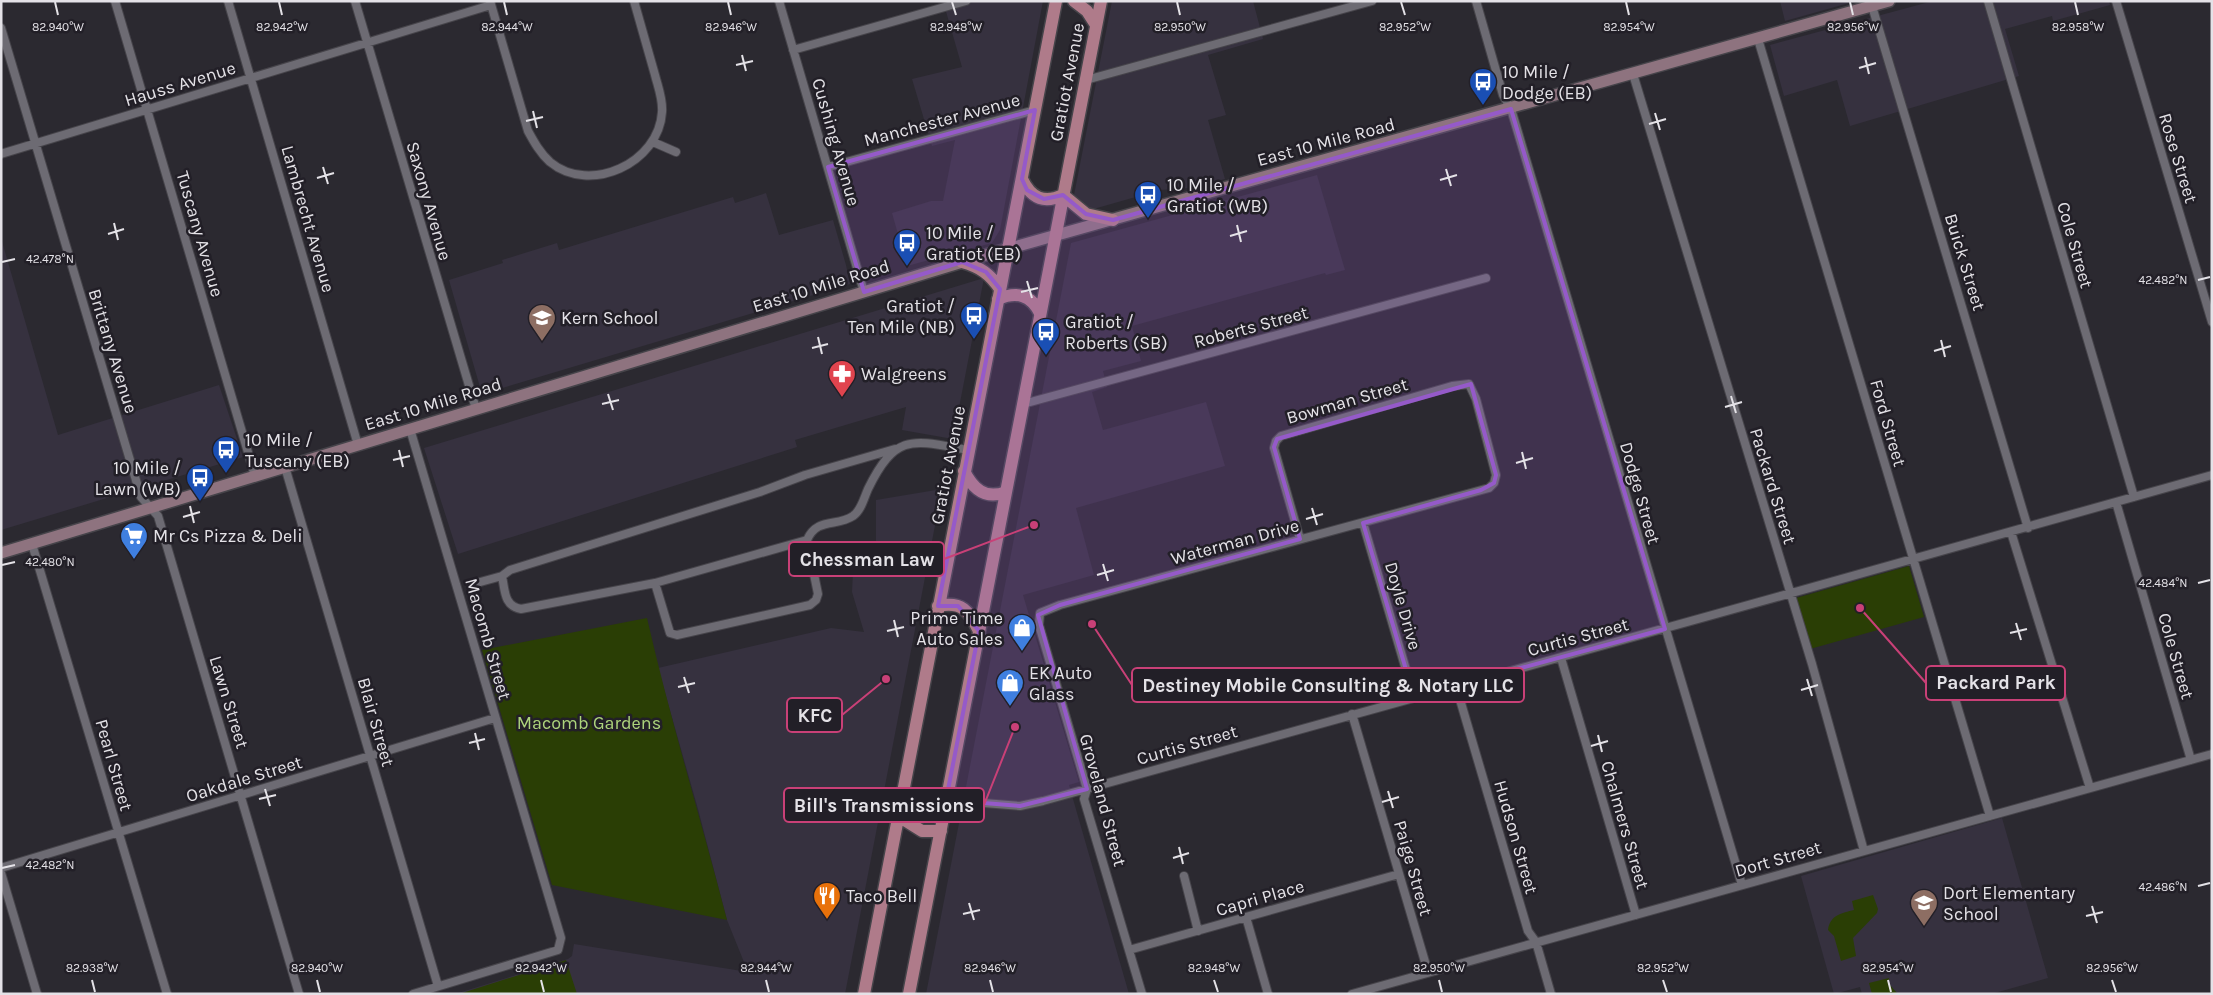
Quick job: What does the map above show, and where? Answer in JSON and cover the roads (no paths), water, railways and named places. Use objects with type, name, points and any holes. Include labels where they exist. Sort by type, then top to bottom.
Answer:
[{"type":"main road","points":[[1074,1],[1087,11],[1096,25]]},
{"type":"main road","name":"Gratiot Avenue","points":[[909,994],[1100,1]]},
{"type":"main road","name":"East 10 Mile Road","points":[[256,476],[962,262],[1139,211],[1511,109],[1889,1]]},
{"type":"main road","name":"Gratiot Avenue","points":[[864,994],[968,450],[1058,2]]},
{"type":"main road","points":[[1022,179],[1027,190],[1038,198],[1051,199],[1064,195],[1086,214],[1113,220]]},
{"type":"main road","points":[[962,262],[986,272],[999,294],[1023,295],[1032,300],[1040,313]]},
{"type":"main road","points":[[964,471],[972,485],[982,493],[993,496],[1006,492]]},
{"type":"main road","points":[[1,553],[256,476]]},
{"type":"main road","points":[[938,606],[952,604],[958,606],[972,618],[979,631]]},
{"type":"main road","points":[[898,816],[922,831],[940,831]]},
{"type":"street","name":"Tuscany Avenue","points":[[115,1],[256,476]]},
{"type":"street","name":"Lambrecht Avenue","points":[[228,1],[358,445]]},
{"type":"street","name":"Saxony Avenue","points":[[355,1],[476,409]]},
{"type":"street","points":[[490,3],[528,131],[538,150],[550,162],[572,173],[589,176],[606,174],[624,168],[637,159],[652,142],[660,123],[662,99],[634,1]]},
{"type":"street","name":"Cushing Avenue","points":[[778,1],[864,292]]},
{"type":"street","points":[[794,50],[966,1]]},
{"type":"street","points":[[1086,80],[1372,1]]},
{"type":"street","name":"Dodge Street","points":[[1476,1],[1503,95],[1511,109],[1664,629],[1742,885]]},
{"type":"street","name":"Cole Street","points":[[1988,1],[2134,497]]},
{"type":"street","name":"Rose Street","points":[[2116,1],[2212,322]]},
{"type":"street","name":"Hauss Avenue","points":[[1,154],[490,3]]},
{"type":"street","name":"Buick Street","points":[[1872,6],[2028,528]]},
{"type":"street","name":"Brittany Avenue","points":[[1,28],[141,496],[152,507]]},
{"type":"street","name":"Ford Street","points":[[1758,39],[1990,816]]},
{"type":"street","name":"Packard Street","points":[[1633,74],[1789,594],[1812,664],[1864,851]]},
{"type":"street","name":"Manchester Avenue","points":[[828,167],[1035,110]]},
{"type":"street","points":[[652,142],[676,152]]},
{"type":"street","name":"Roberts Street","points":[[1023,404],[1486,278]]},
{"type":"street","name":"Bowman Street","points":[[1300,539],[1274,448],[1279,437],[1452,386],[1468,384],[1476,399],[1496,475],[1494,483]]},
{"type":"street","name":"Macomb Street","points":[[410,429],[562,938],[558,950],[438,986]]},
{"type":"street","points":[[473,584],[502,576],[510,570],[910,443],[928,442],[968,450]]},
{"type":"street","points":[[654,583],[670,633],[677,635],[810,605],[816,600],[818,594],[807,540],[813,530],[822,525],[853,516],[861,506],[876,474],[894,449]]},
{"type":"street","name":"Blair Street","points":[[285,467],[438,986]]},
{"type":"street","points":[[2134,497],[2212,475]]},
{"type":"street","name":"Waterman Drive","points":[[1040,614],[1060,605],[1481,490],[1494,483]]},
{"type":"street","name":"Curtis Street","points":[[946,800],[1020,806],[1043,802],[1352,714],[1561,658],[2134,497]]},
{"type":"street","name":"Cole Street","points":[[2116,502],[2191,760]]},
{"type":"street","name":"Lawn Street","points":[[152,507],[158,516],[299,994]]},
{"type":"street","name":"Doyle Drive","points":[[1364,523],[1414,697]]},
{"type":"street","points":[[2012,532],[2090,788]]},
{"type":"street","points":[[502,576],[508,602],[513,607],[521,609],[654,583],[807,540]]},
{"type":"street","name":"Pearl Street","points":[[32,544],[167,994]]},
{"type":"street","name":"Groveland Street","points":[[1040,614],[1039,625],[1087,789],[1084,799],[1142,994]]},
{"type":"street","name":"Chalmers Street","points":[[1561,658],[1636,914]]},
{"type":"street","name":"Hudson Street","points":[[1456,686],[1528,931],[1536,942],[1551,994]]},
{"type":"street","name":"Paige Street","points":[[1352,714],[1428,972]]},
{"type":"street","name":"Oakdale Street","points":[[1,868],[495,718]]},
{"type":"street","name":"Dort Street","points":[[1352,994],[2212,754]]},
{"type":"street","points":[[1,873],[37,994]]},
{"type":"street","name":"Capri Place","points":[[1129,950],[1399,874]]},
{"type":"street","points":[[1184,876],[1198,931]]},
{"type":"street","points":[[1246,917],[1268,994]]},
{"type":"street","points":[[413,994],[438,986]]},
{"type":"place","name":"10 Mile / Dodge (EB)","points":[[1483,106]]},
{"type":"place","name":"10 Mile / Gratiot (WB)","points":[[1148,219]]},
{"type":"place","name":"10 Mile / Gratiot (EB)","points":[[907,267]]},
{"type":"place","name":"Gratiot / Ten Mile (NB)","points":[[974,340]]},
{"type":"place","name":"Kern School","points":[[542,342]]},
{"type":"place","name":"Gratiot / Roberts (SB)","points":[[1046,356]]},
{"type":"place","name":"Walgreens","points":[[842,398]]},
{"type":"place","name":"10 Mile / Tuscany (EB)","points":[[226,474]]},
{"type":"place","name":"10 Mile / Lawn (WB)","points":[[200,502]]},
{"type":"place","name":"Chessman Law","points":[[1034,525]]},
{"type":"place","name":"Mr Cs Pizza & Deli","points":[[134,560]]},
{"type":"place","name":"Packard Park","points":[[1860,608]]},
{"type":"place","name":"Destiney Mobile Consulting & Notary LLC","points":[[1092,624]]},
{"type":"place","name":"Prime Time Auto Sales","points":[[1022,652]]},
{"type":"place","name":"KFC","points":[[886,679]]},
{"type":"place","name":"EK Auto Glass","points":[[1010,707]]},
{"type":"place","name":"Bill's Transmissions","points":[[1015,727]]},
{"type":"place","name":"Taco Bell","points":[[827,920]]},
{"type":"place","name":"Dort Elementary School","points":[[1924,927]]},
{"type":"park label","name":"Macomb Gardens","points":[[589,723]]}]
